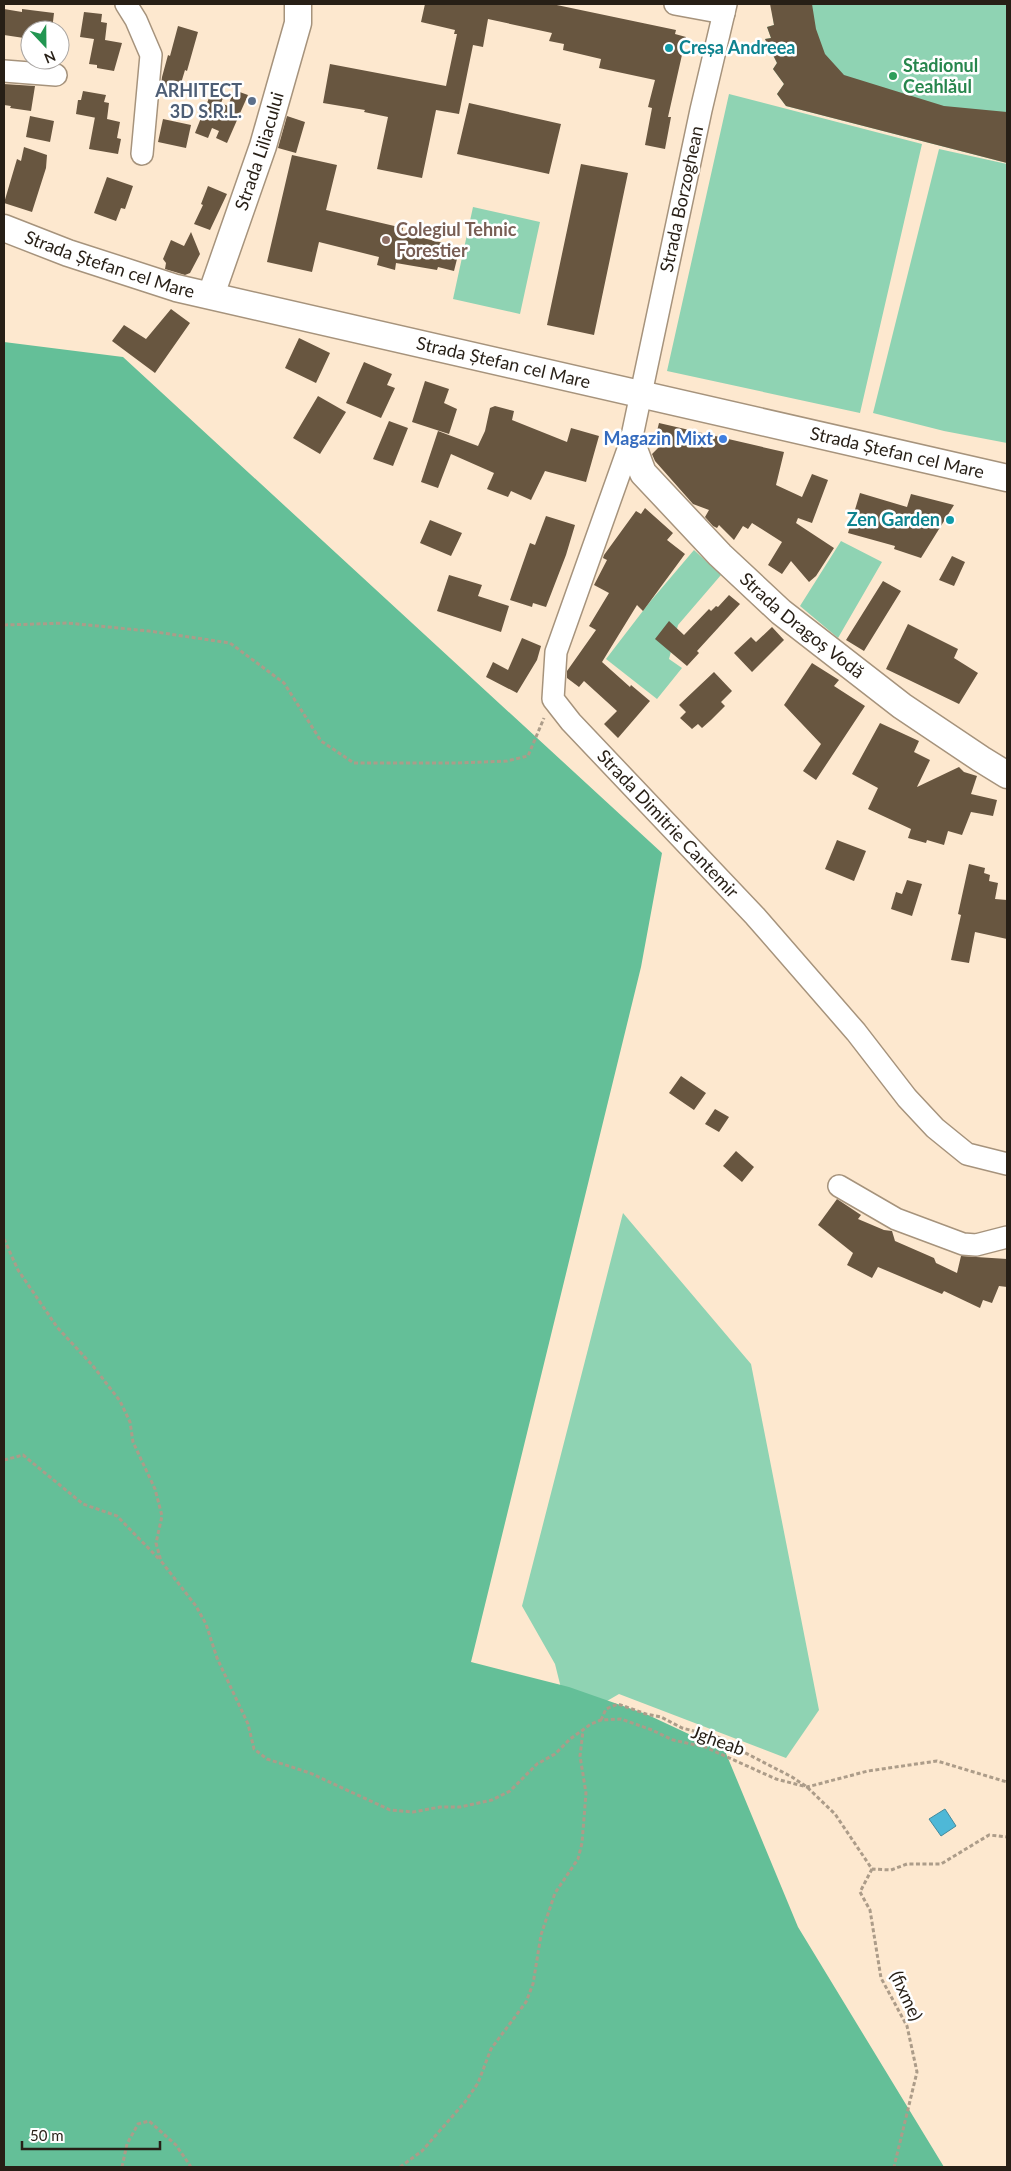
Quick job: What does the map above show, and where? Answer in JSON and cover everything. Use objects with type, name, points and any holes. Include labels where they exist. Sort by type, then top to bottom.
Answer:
[{"type":"street","points":[[126,4],[136,20],[151,55],[142,154]]},
{"type":"street","name":"Strada Liliacului","points":[[211,295],[264,146],[298,23],[298,4]]},
{"type":"street","points":[[675,4],[725,9]]},
{"type":"street","name":"Strada Borzoghean","points":[[641,395],[701,110],[725,9]]},
{"type":"street","points":[[4,71],[56,75]]},
{"type":"street","name":"Strada Ștefan cel Mare","points":[[4,228],[68,253],[176,288],[1007,478]]},
{"type":"street","points":[[553,699],[556,652],[631,441],[641,395]]},
{"type":"street","name":"Strada Dragoș Vodă","points":[[631,441],[643,473],[720,555],[781,612],[902,706],[981,760],[1007,775]]},
{"type":"street","name":"Strada Dimitrie Cantemir","points":[[553,699],[571,722],[755,916],[856,1032],[907,1098],[935,1128],[967,1154],[1007,1164]]},
{"type":"street","points":[[839,1186],[896,1219],[963,1244],[976,1245],[1007,1237]]},
{"type":"path","points":[[4,624],[67,623],[149,631],[230,643],[284,684],[321,741],[354,763],[507,761],[528,756],[553,699]]},
{"type":"path","points":[[4,1239],[18,1270],[57,1326],[93,1366],[120,1401],[130,1422],[134,1442],[155,1489],[162,1516],[156,1543],[161,1561]]},
{"type":"path","points":[[4,1460],[23,1455],[83,1504],[117,1516],[161,1561],[196,1606],[206,1624],[217,1658],[248,1724],[254,1749],[267,1759],[310,1773],[390,1810],[413,1812],[440,1807],[460,1807],[492,1800],[510,1791],[537,1764],[555,1754],[570,1739],[591,1724],[601,1720],[606,1709],[618,1704],[661,1717],[682,1728],[721,1738],[732,1746],[792,1777],[807,1787],[835,1814],[872,1868],[891,1870],[907,1864],[941,1864],[989,1835],[1007,1837]]},
{"type":"path","name":"Jgheab","points":[[601,1720],[621,1719],[673,1740],[705,1748],[776,1779],[807,1787]]},
{"type":"path","points":[[400,2167],[422,2151],[465,2102],[478,2083],[491,2049],[526,2002],[533,1984],[541,1935],[548,1910],[555,1892],[578,1859],[582,1843],[586,1793],[580,1756],[583,1731]]},
{"type":"path","points":[[807,1787],[868,1771],[937,1761],[1007,1782]]},
{"type":"path","name":"(fixme)","points":[[872,1868],[860,1892],[870,1910],[880,1978],[907,2026],[917,2072],[894,2167]]},
{"type":"path","points":[[122,2167],[127,2144],[138,2124],[149,2121],[176,2145],[191,2167]]},
{"type":"green space","name":"Stadionul Ceahlăul","points":[[771,4],[1007,4],[1007,163],[786,106],[777,94],[784,84],[773,69],[777,63],[765,39],[771,38],[767,27],[774,25]]},
{"type":"green space","points":[[729,94],[922,144],[860,413],[667,371]]},
{"type":"green space","points":[[939,149],[1007,164],[1007,443],[944,431],[873,413]]},
{"type":"green space","points":[[473,207],[540,222],[520,314],[453,299]]},
{"type":"green space","points":[[4,342],[123,357],[662,853],[641,967],[471,1662],[569,1687],[646,1714],[725,1751],[798,1927],[944,2167],[4,2167]]},
{"type":"green space","points":[[841,541],[882,562],[838,638],[800,606]]},
{"type":"green space","points":[[694,550],[721,575],[678,625],[669,659],[682,668],[657,699],[606,659],[649,603]]},
{"type":"green space","points":[[623,1213],[751,1364],[819,1710],[786,1758],[619,1694],[576,1719],[567,1712],[555,1664],[522,1606]]},
{"type":"water","points":[[945,1809],[956,1826],[941,1836],[929,1819]]},
{"type":"building","points":[[425,4],[552,4],[676,30],[675,34],[686,37],[668,117],[671,117],[665,149],[645,145],[652,108],[648,107],[655,80],[599,68],[601,59],[563,50],[564,44],[549,41],[552,33],[488,19],[483,47],[473,45],[459,114],[436,110],[422,178],[377,169],[388,117],[364,112],[365,110],[323,103],[330,64],[446,86],[457,34],[454,34],[455,30],[421,22]]},
{"type":"building","points":[[770,4],[812,4],[816,29],[825,54],[844,75],[944,106],[1007,112],[1007,163],[786,106],[777,94],[784,84],[773,69],[777,63],[765,39],[771,38],[767,27],[774,25]]},
{"type":"building","points":[[4,9],[22,12],[22,9],[54,13],[53,20],[20,20],[20,37],[4,35]]},
{"type":"building","points":[[84,12],[102,14],[101,22],[107,23],[105,40],[122,43],[114,71],[97,68],[97,65],[89,64],[94,39],[80,37]]},
{"type":"building","points":[[178,26],[198,32],[187,71],[185,70],[179,90],[161,85],[168,55],[170,56]]},
{"type":"building","points":[[4,84],[35,86],[31,111],[10,108],[11,106],[4,105]]},
{"type":"building","points":[[213,88],[225,93],[221,103],[228,106],[234,90],[248,95],[227,143],[216,138],[219,131],[212,128],[208,138],[195,133]]},
{"type":"building","points":[[83,91],[106,95],[104,102],[109,103],[107,119],[120,122],[117,138],[121,139],[118,154],[89,149],[95,118],[76,114],[78,100],[81,100]]},
{"type":"building","points":[[469,103],[561,124],[549,174],[457,154]]},
{"type":"building","points":[[30,116],[54,121],[50,142],[26,137]]},
{"type":"building","points":[[287,116],[305,122],[296,153],[278,148]]},
{"type":"building","points":[[163,119],[191,125],[186,148],[158,142]]},
{"type":"building","points":[[24,147],[47,155],[46,168],[32,212],[4,203],[17,159],[21,161]]},
{"type":"building","points":[[292,155],[337,165],[326,210],[403,228],[402,233],[460,247],[454,271],[438,267],[437,270],[396,263],[395,270],[377,265],[379,257],[319,242],[312,272],[267,262]]},
{"type":"building","points":[[581,164],[628,173],[594,335],[547,325]]},
{"type":"building","points":[[107,177],[133,186],[125,209],[121,208],[116,221],[94,213]]},
{"type":"building","points":[[208,186],[227,194],[210,230],[194,224],[203,205],[201,204]]},
{"type":"building","points":[[191,232],[200,254],[190,273],[185,275],[165,269],[166,263],[163,259],[171,240],[184,246]]},
{"type":"building","points":[[171,309],[190,323],[155,373],[112,341],[124,325],[146,339]]},
{"type":"building","points":[[299,338],[330,353],[316,383],[285,368]]},
{"type":"building","points":[[364,362],[392,374],[387,385],[395,388],[381,418],[346,403]]},
{"type":"building","points":[[425,381],[449,389],[444,403],[457,409],[449,434],[412,422]]},
{"type":"building","points":[[318,396],[346,412],[320,454],[293,438]]},
{"type":"building","points":[[495,406],[514,411],[512,420],[567,442],[571,428],[599,436],[586,482],[545,471],[531,500],[511,491],[508,497],[487,489],[494,473],[451,454],[438,488],[421,482],[438,431],[478,446],[485,431],[490,408]]},
{"type":"building","points":[[389,421],[408,428],[393,466],[373,459]]},
{"type":"building","points":[[659,423],[784,452],[776,485],[802,497],[812,474],[828,480],[812,523],[798,518],[796,523],[834,548],[816,576],[809,582],[791,561],[782,574],[768,565],[782,542],[752,523],[748,529],[743,526],[734,540],[719,525],[717,528],[713,526],[705,517],[709,510],[693,504],[655,461],[652,454],[661,445],[654,443]]},
{"type":"building","points":[[860,493],[907,507],[911,494],[954,505],[921,558],[894,549],[895,546],[848,533]]},
{"type":"building","points":[[645,508],[673,533],[667,540],[685,554],[643,611],[637,605],[602,662],[630,687],[631,685],[650,701],[618,738],[604,724],[617,711],[584,681],[579,687],[567,678],[567,671],[596,630],[589,626],[609,593],[594,585],[607,560],[603,558],[604,555],[636,511],[641,514]]},
{"type":"building","points":[[546,516],[575,525],[566,555],[546,607],[533,603],[532,607],[510,600],[530,543],[535,545]]},
{"type":"building","points":[[430,520],[462,533],[451,556],[420,543]]},
{"type":"building","points":[[952,556],[965,562],[954,586],[939,580]]},
{"type":"building","points":[[449,575],[482,585],[478,596],[509,606],[501,632],[437,611]]},
{"type":"building","points":[[883,581],[901,591],[864,651],[846,640]]},
{"type":"building","points":[[729,595],[740,604],[697,651],[699,653],[687,666],[655,639],[669,621],[684,635],[709,609],[711,611],[716,606],[718,607]]},
{"type":"building","points":[[908,624],[958,649],[954,658],[978,673],[959,704],[886,669]]},
{"type":"building","points":[[772,627],[784,640],[752,672],[734,653],[751,637],[756,642]]},
{"type":"building","points":[[522,638],[541,646],[537,660],[517,693],[486,677],[493,662],[508,670]]},
{"type":"building","points":[[812,663],[839,680],[834,686],[865,706],[816,780],[803,771],[821,744],[784,705]]},
{"type":"building","points":[[714,672],[732,691],[721,702],[725,706],[711,720],[702,728],[698,724],[692,729],[680,718],[686,712],[679,705]]},
{"type":"building","points":[[880,723],[919,741],[914,752],[930,760],[917,787],[959,767],[964,772],[977,776],[971,794],[997,800],[993,816],[971,812],[962,835],[948,831],[944,845],[927,840],[926,843],[908,838],[911,829],[868,809],[878,788],[852,774]]},
{"type":"building","points":[[837,840],[866,851],[854,881],[825,869]]},
{"type":"building","points":[[969,864],[985,868],[984,873],[990,875],[989,881],[998,883],[995,899],[1007,900],[1007,939],[975,932],[969,963],[951,960],[961,915],[958,914]]},
{"type":"building","points":[[907,880],[922,884],[912,916],[891,909],[896,892],[902,894]]},
{"type":"building","points":[[681,1076],[706,1093],[694,1110],[669,1093]]},
{"type":"building","points":[[715,1109],[729,1117],[719,1132],[705,1124]]},
{"type":"building","points":[[736,1151],[754,1167],[742,1182],[723,1166]]},
{"type":"building","points":[[837,1199],[861,1215],[858,1219],[884,1230],[892,1231],[895,1241],[934,1258],[936,1263],[957,1273],[961,1256],[1007,1259],[1007,1287],[999,1286],[992,1303],[983,1300],[980,1308],[944,1291],[942,1294],[878,1267],[872,1278],[847,1265],[853,1253],[818,1225]]},
{"type":"place","name":"Creșa Andreea","points":[[669,48]]},
{"type":"place","name":"Stadionul Ceahlăul","points":[[893,76]]},
{"type":"place","name":"ARHITECT 3D S.R.L.","points":[[252,101]]},
{"type":"place","name":"Colegiul Tehnic Forestier","points":[[386,240]]},
{"type":"place","name":"Magazin Mixt","points":[[723,439]]},
{"type":"place","name":"Zen Garden","points":[[950,520]]}]
